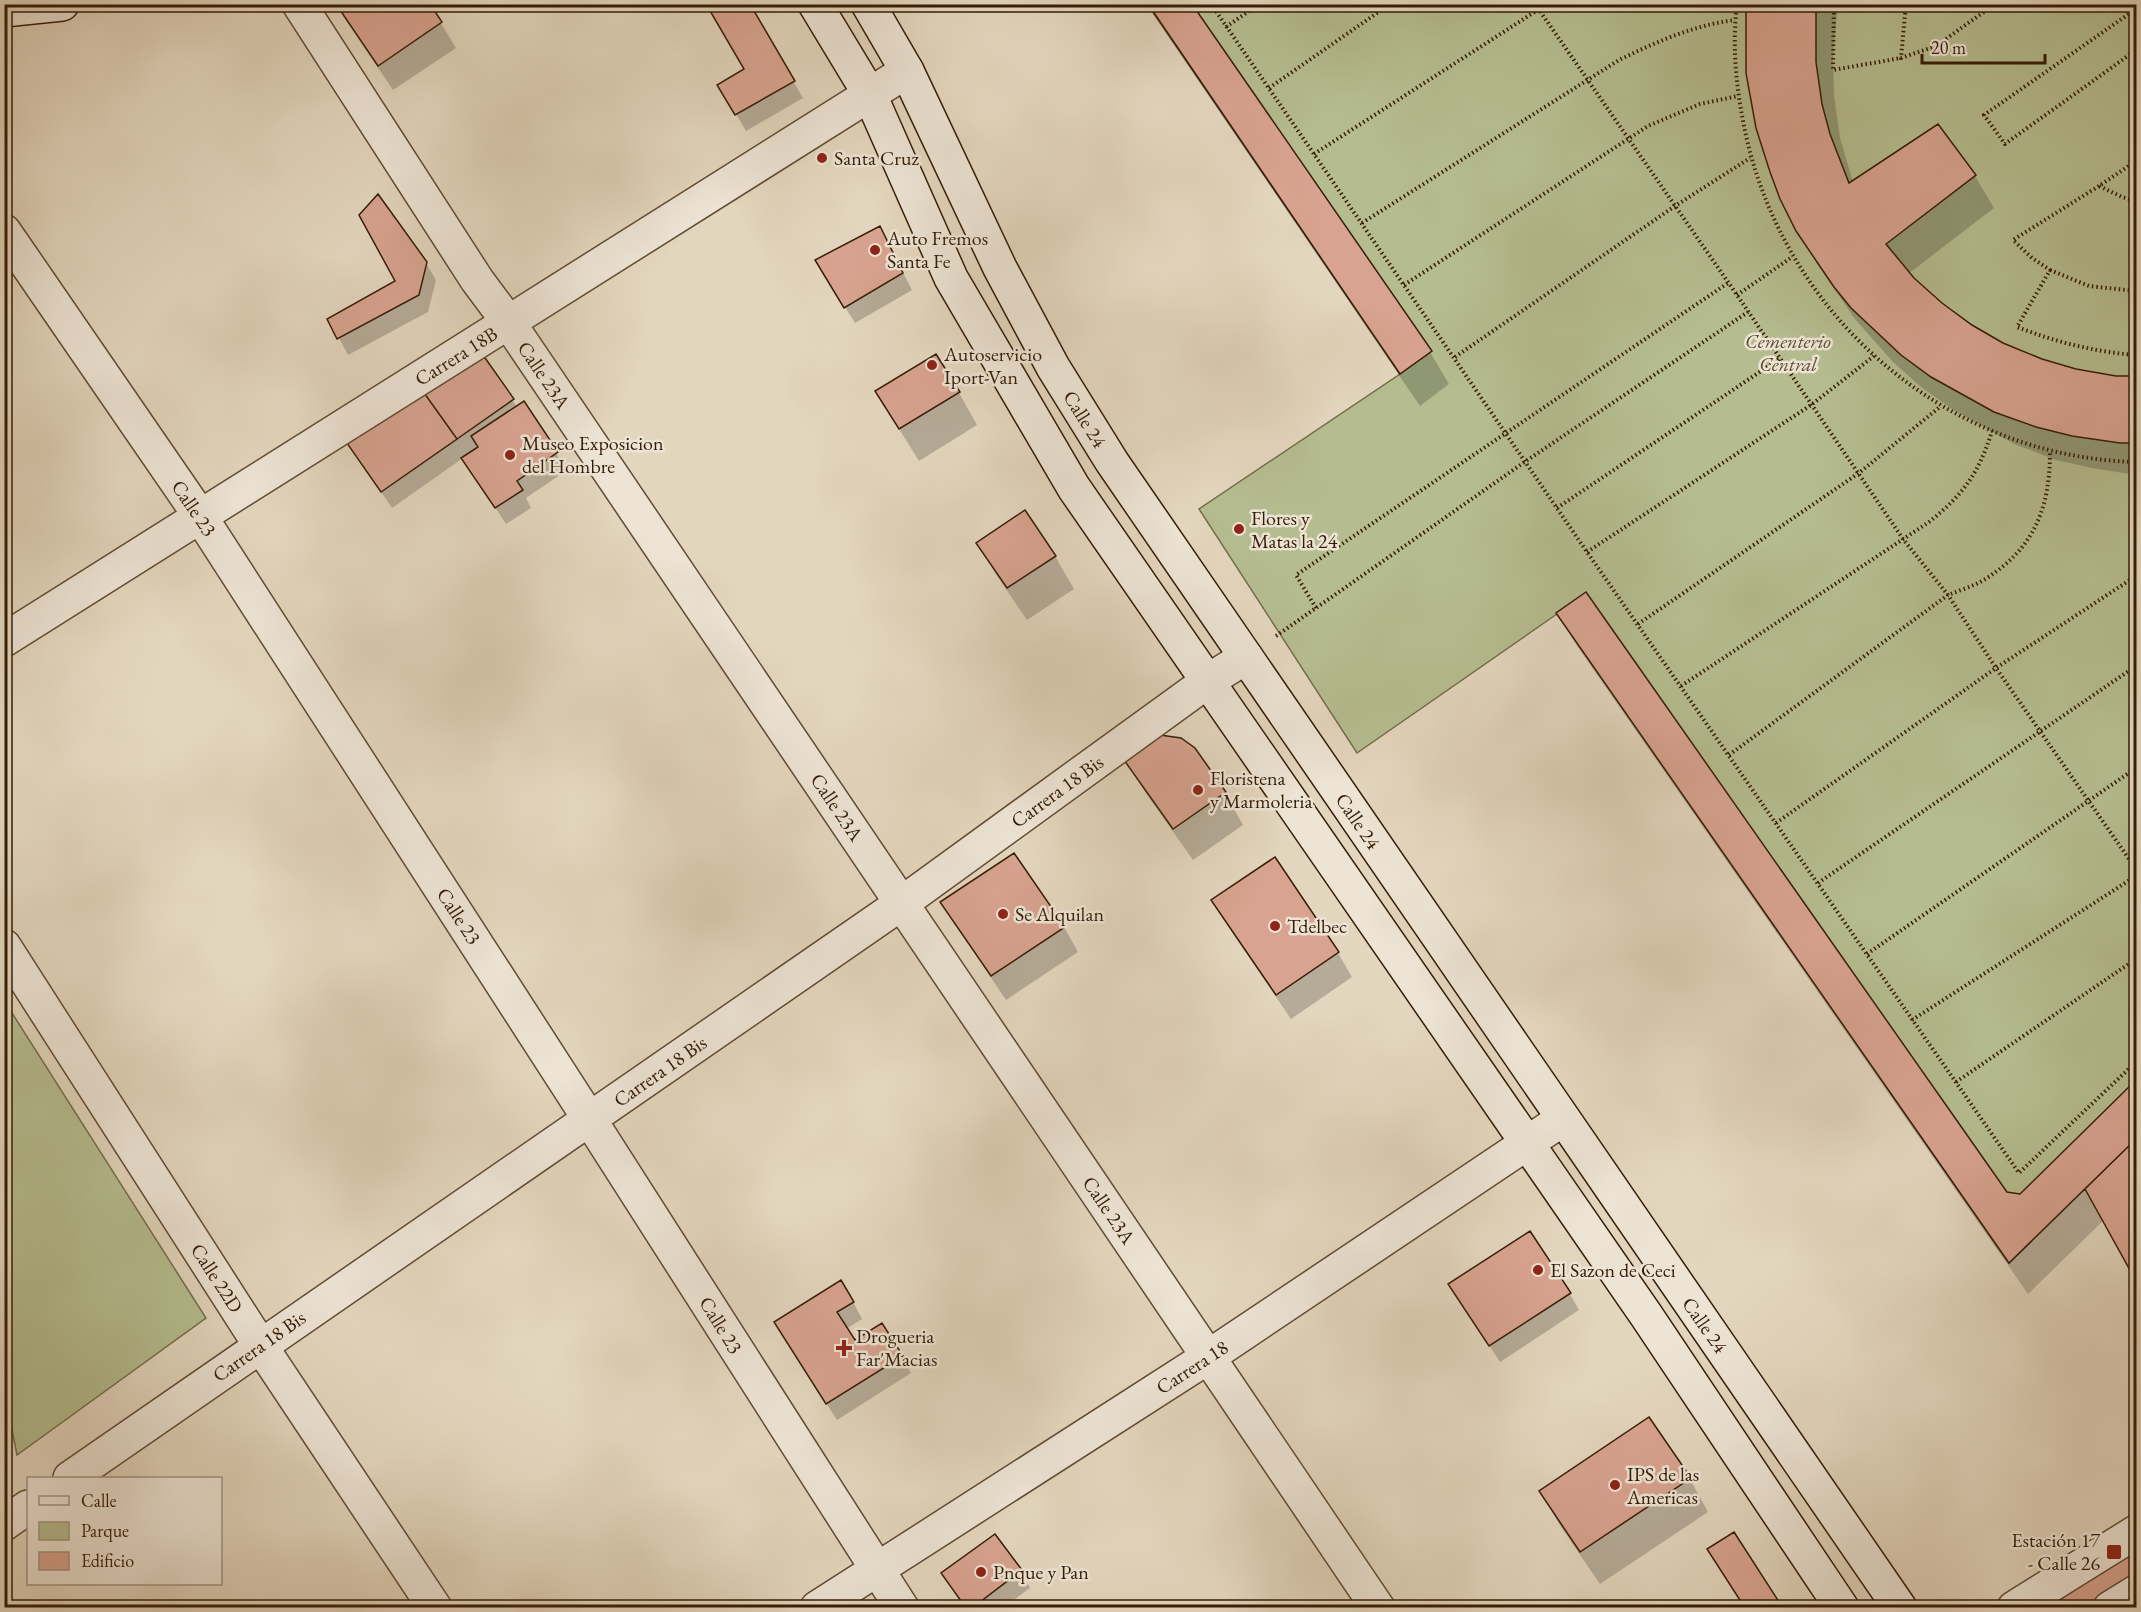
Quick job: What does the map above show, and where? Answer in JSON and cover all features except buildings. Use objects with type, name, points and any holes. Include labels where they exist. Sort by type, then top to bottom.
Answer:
[{"type":"street","points":[[4,10],[62,4]]},
{"type":"street","name":"Calle 23A","points":[[299,4],[477,280],[509,323],[1378,1608]]},
{"type":"street","points":[[814,4],[870,95],[951,278],[1074,488],[1647,1315],[1842,1608]]},
{"type":"street","name":"Calle 24","points":[[868,4],[907,71],[1000,268],[1053,368],[1112,462],[1900,1608]]},
{"type":"street","name":"Carrera 18B","points":[[4,640],[907,71]]},
{"type":"street","name":"Calle 23","points":[[4,231],[200,516],[902,1608]]},
{"type":"street","name":"Carrera 18 Bis","points":[[73,1477],[260,1345],[590,1120],[902,903],[1208,681],[1246,657]]},
{"type":"street","name":"Calle 22D","points":[[4,946],[260,1345],[435,1608]]},
{"type":"street","name":"Carrera 18","points":[[817,1608],[1208,1357],[1563,1119]]},
{"type":"street","points":[[4,1524],[27,1508]]},
{"type":"street","points":[[2014,1608],[2136,1532]]},
{"type":"street","points":[[2110,1608],[2136,1592]]},
{"type":"path","points":[[1211,4],[1587,552],[2019,1173],[2136,1062]]},
{"type":"path","points":[[1227,27],[1259,4]]},
{"type":"path","points":[[1269,88],[1390,4]]},
{"type":"path","points":[[1535,4],[1903,539],[1948,595],[2088,801],[2134,862],[2136,869]]},
{"type":"path","points":[[1314,154],[1547,4]]},
{"type":"path","points":[[1737,4],[1735,20],[1738,96],[1750,158],[1762,192],[1792,257],[1843,325],[1874,356],[1917,391],[1992,431],[2050,451],[2111,461],[2136,462]]},
{"type":"path","points":[[1834,4],[1833,70],[1901,58],[1936,46],[1995,4]]},
{"type":"path","points":[[1901,58],[1906,4]]},
{"type":"path","points":[[2136,9],[1984,115],[2005,144],[2136,50]]},
{"type":"path","points":[[1362,223],[1618,60],[1653,43],[1701,26],[1735,20]]},
{"type":"path","points":[[1404,285],[1628,138],[1678,112],[1722,98],[1738,96]]},
{"type":"path","points":[[1455,357],[1675,206],[1750,158]]},
{"type":"path","points":[[2136,161],[2013,240],[2032,258],[2050,270],[2089,286],[2136,291]]},
{"type":"path","points":[[2099,186],[2136,201]]},
{"type":"path","points":[[1737,296],[1792,257]]},
{"type":"path","points":[[2050,270],[2017,327],[2088,350],[2136,355]]},
{"type":"path","points":[[1317,608],[1296,575],[1728,283]]},
{"type":"path","points":[[1280,634],[1526,460],[1748,312]]},
{"type":"path","points":[[1587,552],[1811,405],[1874,356]]},
{"type":"path","points":[[1557,508],[1779,359]]},
{"type":"path","points":[[1638,624],[1859,473],[1941,405]]},
{"type":"path","points":[[1681,686],[1903,539],[1953,503],[1974,478],[1985,456],[1992,431]]},
{"type":"path","points":[[1729,755],[1948,595],[1985,579],[2015,556],[2036,527],[2045,502],[2050,478],[2050,451]]},
{"type":"path","points":[[1776,823],[1996,668],[2136,576]]},
{"type":"path","points":[[1818,883],[2136,666]]},
{"type":"path","points":[[1867,954],[2136,768]]},
{"type":"path","points":[[1912,1020],[2136,876]]},
{"type":"path","points":[[1956,1082],[2136,959]]},
{"type":"green space","name":"Cementerio Central","points":[[1148,5],[2136,5],[2136,1139],[2009,1263],[1557,614],[1357,753],[1199,509],[1400,374]]},
{"type":"green space","points":[[5,1002],[206,1318],[17,1455],[4,1390]]},
{"type":"place","name":"Santa Cruz","points":[[822,158]]},
{"type":"place","name":"Auto Fremos Santa Fe","points":[[875,250]]},
{"type":"place","name":"Autoservicio Iport-Van","points":[[932,365]]},
{"type":"place","name":"Museo Exposicion del Hombre","points":[[510,455]]},
{"type":"place","name":"Flores y Matas la 24","points":[[1239,529]]},
{"type":"place","name":"Floristena y Marmoleria","points":[[1198,790]]},
{"type":"place","name":"Se Alquilan","points":[[1003,914]]},
{"type":"place","name":"Tdelbec","points":[[1275,926]]},
{"type":"place","name":"El Sazon de Ceci","points":[[1538,1270]]},
{"type":"place","name":"Drogueria Far'Macias","points":[[844,1348]]},
{"type":"place","name":"IPS de las Americas","points":[[1615,1485]]},
{"type":"place","name":"Estación 17 - Calle 26","points":[[2114,1552]]},
{"type":"place","name":"Pnque y Pan","points":[[981,1572]]}]
